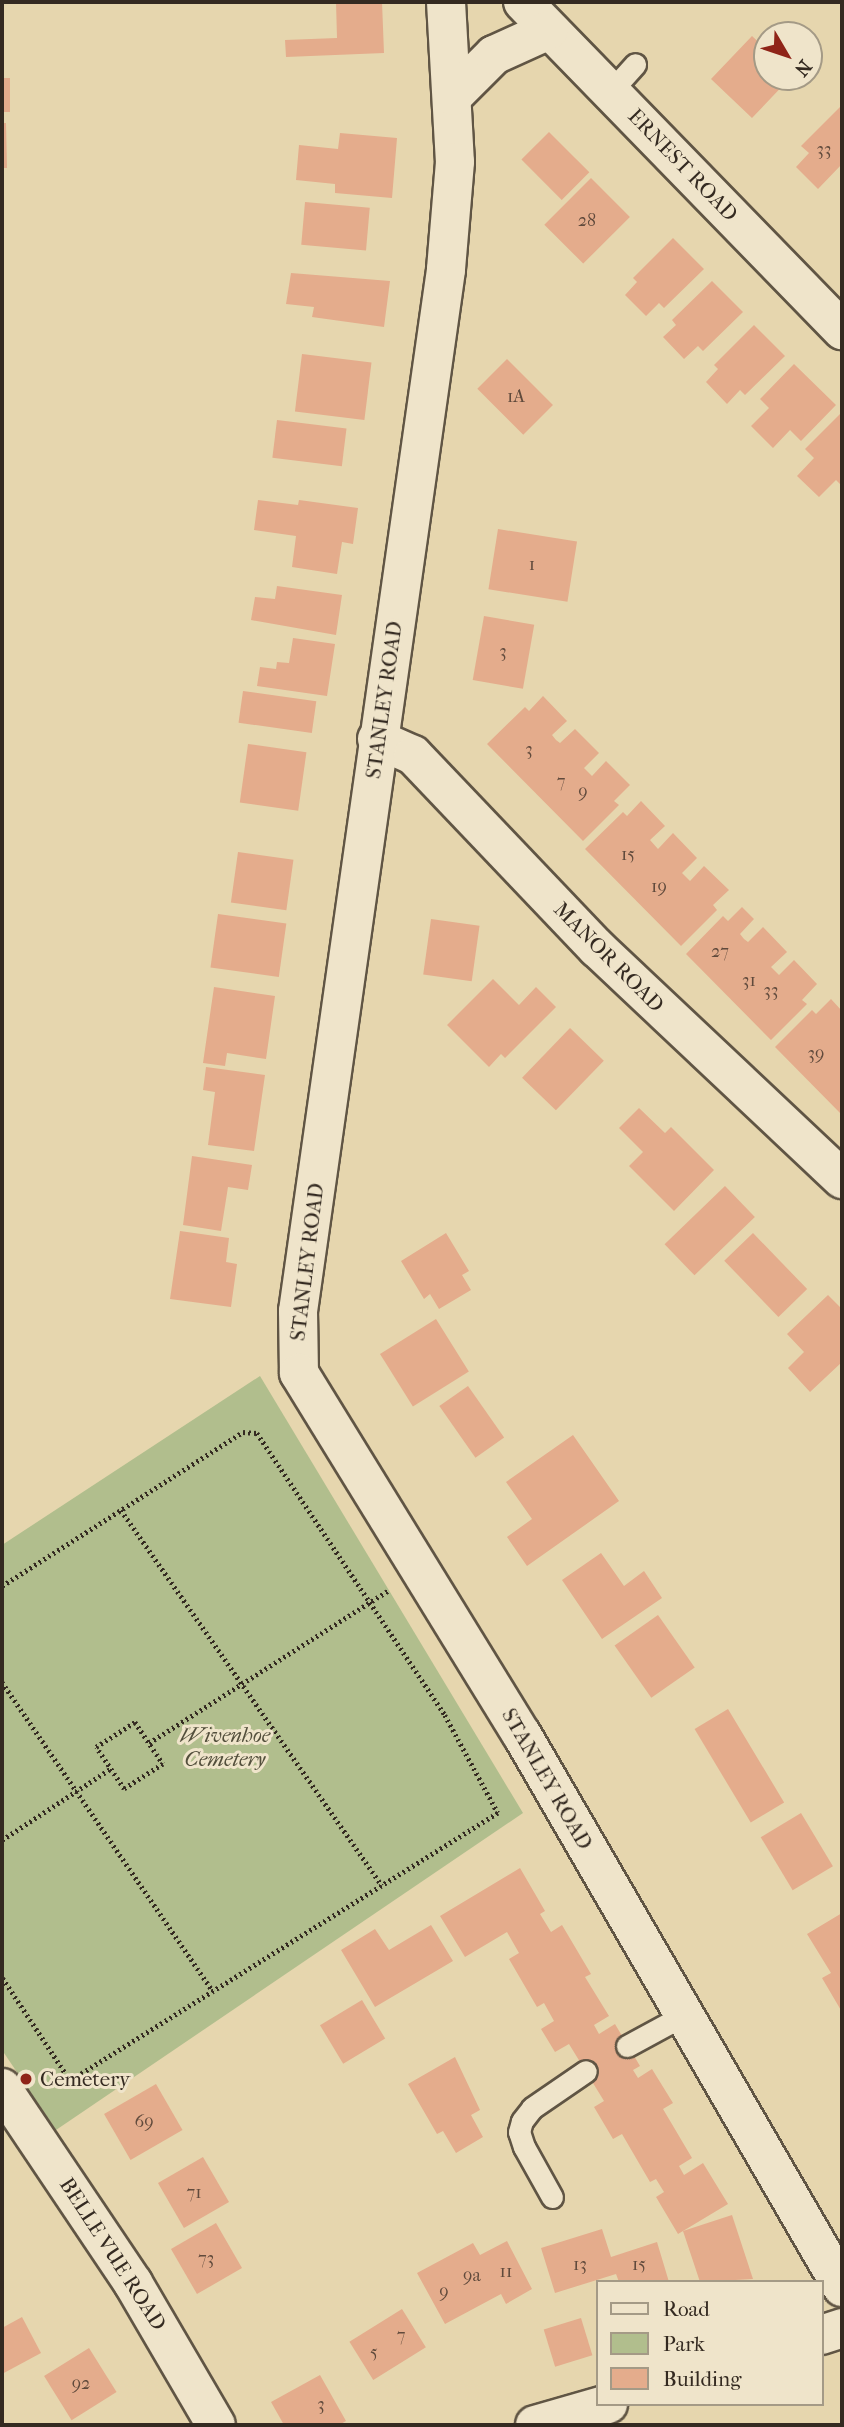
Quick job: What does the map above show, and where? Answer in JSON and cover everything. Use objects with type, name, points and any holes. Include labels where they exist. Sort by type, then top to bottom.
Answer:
[{"type":"street","name":"STANLEY ROAD","points":[[446,2],[455,162],[446,270],[425,438],[377,739],[296,1349],[299,1373],[422,1569],[842,2287]]},
{"type":"street","name":"ERNEST ROAD","points":[[523,2],[549,30],[623,77],[842,330]]},
{"type":"street","points":[[453,96],[494,55],[549,30]]},
{"type":"street","name":"MANOR ROAD","points":[[377,739],[413,755],[597,948],[842,1179]]},
{"type":"street","name":"BELLE VUE ROAD","points":[[2,2088],[140,2294],[216,2425]]},
{"type":"street","points":[[823,2334],[842,2328]]},
{"type":"street","points":[[535,2425],[606,2412]]},
{"type":"lane","points":[[628,2046],[684,2015]]},
{"type":"lane","points":[[552,2197],[524,2147],[519,2132],[522,2121],[533,2108],[586,2071]]},
{"type":"path","points":[[2,1586],[243,1432],[257,1433],[445,1716],[498,1813],[70,2081],[2,1978]]},
{"type":"path","points":[[121,1510],[382,1885]]},
{"type":"path","points":[[149,1743],[422,1569]]},
{"type":"path","points":[[2,1682],[213,1991]]},
{"type":"path","points":[[135,1722],[163,1764],[124,1789],[110,1769],[96,1747],[135,1722]]},
{"type":"path","points":[[2,1840],[110,1769]]},
{"type":"green space","name":"Wivenhoe Cemetery","points":[[260,1376],[523,1813],[56,2130],[2,2050],[2,1545]]},
{"type":"building","points":[[336,2],[382,2],[384,53],[286,57],[285,40],[337,38]]},
{"type":"building","points":[[752,36],[753,91],[778,91],[752,118],[711,79]]},
{"type":"building","points":[[2,78],[10,78],[10,112],[2,112]]},
{"type":"building","points":[[842,105],[842,164],[818,189],[796,167],[809,153],[801,146]]},
{"type":"building","points":[[2,123],[6,123],[7,168],[2,168]]},
{"type":"building","points":[[549,132],[589,172],[562,200],[521,160]]},
{"type":"building","points":[[340,133],[397,138],[392,198],[335,193],[335,184],[296,180],[299,145],[338,149]]},
{"type":"building","points":[[591,178],[630,217],[583,264],[544,225]]},
{"type":"building","points":[[305,202],[370,208],[366,251],[301,245]]},
{"type":"building","points":[[673,238],[704,269],[664,308],[659,303],[646,316],[625,295],[637,282],[633,278]]},
{"type":"building","points":[[291,273],[390,281],[384,327],[312,317],[314,307],[286,304]]},
{"type":"building","points":[[712,281],[743,312],[703,351],[698,346],[684,359],[663,337],[676,325],[672,320]]},
{"type":"building","points":[[754,325],[785,356],[745,395],[740,390],[727,404],[706,382],[718,369],[714,365]]},
{"type":"building","points":[[302,354],[371,363],[364,420],[295,412]]},
{"type":"building","points":[[507,359],[553,405],[523,435],[477,389]]},
{"type":"building","points":[[794,364],[836,405],[801,441],[790,430],[773,448],[751,426],[769,408],[760,399]]},
{"type":"building","points":[[840,414],[842,486],[836,480],[819,497],[797,476],[814,458],[805,449]]},
{"type":"building","points":[[277,420],[346,429],[342,466],[272,458]]},
{"type":"building","points":[[258,500],[298,505],[299,500],[358,508],[353,544],[342,542],[337,574],[292,567],[296,536],[254,530]]},
{"type":"building","points":[[498,529],[577,542],[567,602],[488,589]]},
{"type":"building","points":[[277,586],[342,595],[336,635],[251,620],[255,597],[275,599]]},
{"type":"building","points":[[484,616],[534,625],[523,689],[473,680]]},
{"type":"building","points":[[293,638],[335,644],[327,696],[257,686],[260,667],[276,669],[277,662],[289,663]]},
{"type":"building","points":[[243,691],[316,701],[312,733],[239,723]]},
{"type":"building","points":[[543,696],[567,721],[552,735],[556,740],[560,743],[575,729],[599,753],[584,768],[592,776],[606,761],[630,785],[614,801],[619,805],[583,841],[487,744],[525,707],[529,711]]},
{"type":"building","points":[[248,744],[306,752],[298,811],[240,802]]},
{"type":"building","points":[[641,801],[665,826],[650,840],[658,849],[673,833],[697,858],[682,873],[690,881],[704,866],[729,890],[713,905],[717,910],[681,946],[585,849],[623,812],[627,816]]},
{"type":"building","points":[[238,852],[293,860],[286,910],[231,903]]},
{"type":"building","points":[[742,907],[754,919],[740,934],[744,939],[748,942],[763,927],[787,952],[771,967],[779,975],[794,960],[817,984],[802,1000],[807,1004],[771,1040],[686,954],[723,916],[728,921]]},
{"type":"building","points":[[218,914],[286,924],[279,977],[210,967]]},
{"type":"building","points":[[431,919],[480,926],[472,981],[423,974]]},
{"type":"building","points":[[493,979],[519,1005],[536,987],[556,1007],[505,1058],[501,1054],[489,1067],[447,1025]]},
{"type":"building","points":[[214,987],[275,996],[266,1059],[227,1053],[225,1066],[203,1063]]},
{"type":"building","points":[[831,999],[842,1011],[842,1115],[775,1047],[812,1010],[816,1014]]},
{"type":"building","points":[[570,1028],[604,1061],[556,1110],[522,1078]]},
{"type":"building","points":[[206,1067],[265,1075],[254,1151],[208,1145],[215,1092],[203,1090]]},
{"type":"building","points":[[639,1108],[665,1133],[671,1127],[714,1170],[674,1211],[629,1166],[643,1152],[619,1128]]},
{"type":"building","points":[[192,1156],[252,1165],[248,1190],[228,1187],[221,1231],[183,1225]]},
{"type":"building","points":[[725,1186],[755,1217],[694,1275],[665,1244]]},
{"type":"building","points":[[180,1231],[229,1238],[226,1262],[237,1264],[231,1307],[170,1299]]},
{"type":"building","points":[[446,1233],[469,1271],[462,1275],[471,1290],[439,1309],[430,1294],[424,1299],[401,1261]]},
{"type":"building","points":[[753,1233],[807,1289],[778,1317],[724,1261]]},
{"type":"building","points":[[828,1295],[842,1309],[842,1362],[810,1392],[788,1368],[804,1352],[787,1334]]},
{"type":"building","points":[[436,1319],[469,1372],[413,1407],[380,1354]]},
{"type":"building","points":[[468,1386],[504,1438],[475,1458],[439,1406]]},
{"type":"building","points":[[573,1435],[619,1501],[527,1566],[507,1537],[532,1519],[506,1482]]},
{"type":"building","points":[[601,1553],[624,1586],[644,1571],[662,1598],[602,1639],[562,1580]]},
{"type":"building","points":[[658,1615],[695,1667],[651,1698],[615,1645]]},
{"type":"building","points":[[728,1709],[784,1802],[751,1823],[695,1729]]},
{"type":"building","points":[[801,1813],[833,1866],[793,1890],[761,1837]]},
{"type":"building","points":[[520,1868],[545,1911],[540,1914],[551,1932],[562,1925],[591,1974],[585,1977],[609,2016],[594,2025],[599,2034],[615,2024],[640,2066],[633,2070],[638,2078],[652,2069],[673,2103],[663,2109],[692,2158],[679,2166],[684,2175],[703,2163],[728,2204],[678,2234],[656,2197],[664,2192],[656,2179],[650,2182],[622,2134],[613,2139],[594,2107],[604,2101],[569,2044],[555,2052],[541,2029],[554,2021],[544,2003],[537,2007],[509,1959],[519,1953],[507,1932],[465,1957],[440,1916]]},
{"type":"building","points":[[842,1913],[842,2012],[822,1978],[831,1973],[807,1934]]},
{"type":"building","points":[[431,1925],[453,1961],[375,2007],[341,1950],[375,1929],[389,1950]]},
{"type":"building","points":[[362,2000],[385,2039],[343,2064],[320,2025]]},
{"type":"building","points":[[455,2057],[480,2110],[471,2115],[483,2137],[456,2153],[443,2131],[437,2134],[408,2084]]},
{"type":"building","points":[[156,2084],[182,2130],[131,2160],[104,2114]]},
{"type":"building","points":[[203,2157],[229,2202],[184,2228],[158,2183]]},
{"type":"building","points":[[732,2215],[753,2279],[699,2280],[683,2231]]},
{"type":"building","points":[[216,2223],[242,2268],[197,2294],[171,2249]]},
{"type":"building","points":[[602,2229],[611,2257],[657,2242],[668,2280],[618,2280],[616,2274],[555,2293],[541,2248]]},
{"type":"building","points":[[507,2241],[532,2289],[506,2304],[501,2294],[445,2324],[417,2273],[473,2243],[480,2255]]},
{"type":"building","points":[[402,2309],[426,2347],[373,2380],[349,2342]]},
{"type":"building","points":[[22,2317],[41,2353],[2,2374],[2,2328]]},
{"type":"building","points":[[581,2318],[592,2355],[555,2367],[544,2329]]},
{"type":"building","points":[[89,2348],[117,2392],[72,2420],[44,2376]]},
{"type":"building","points":[[320,2375],[346,2421],[339,2425],[284,2425],[271,2402]]},
{"type":"place","name":"Cemetery","points":[[26,2079]]}]
